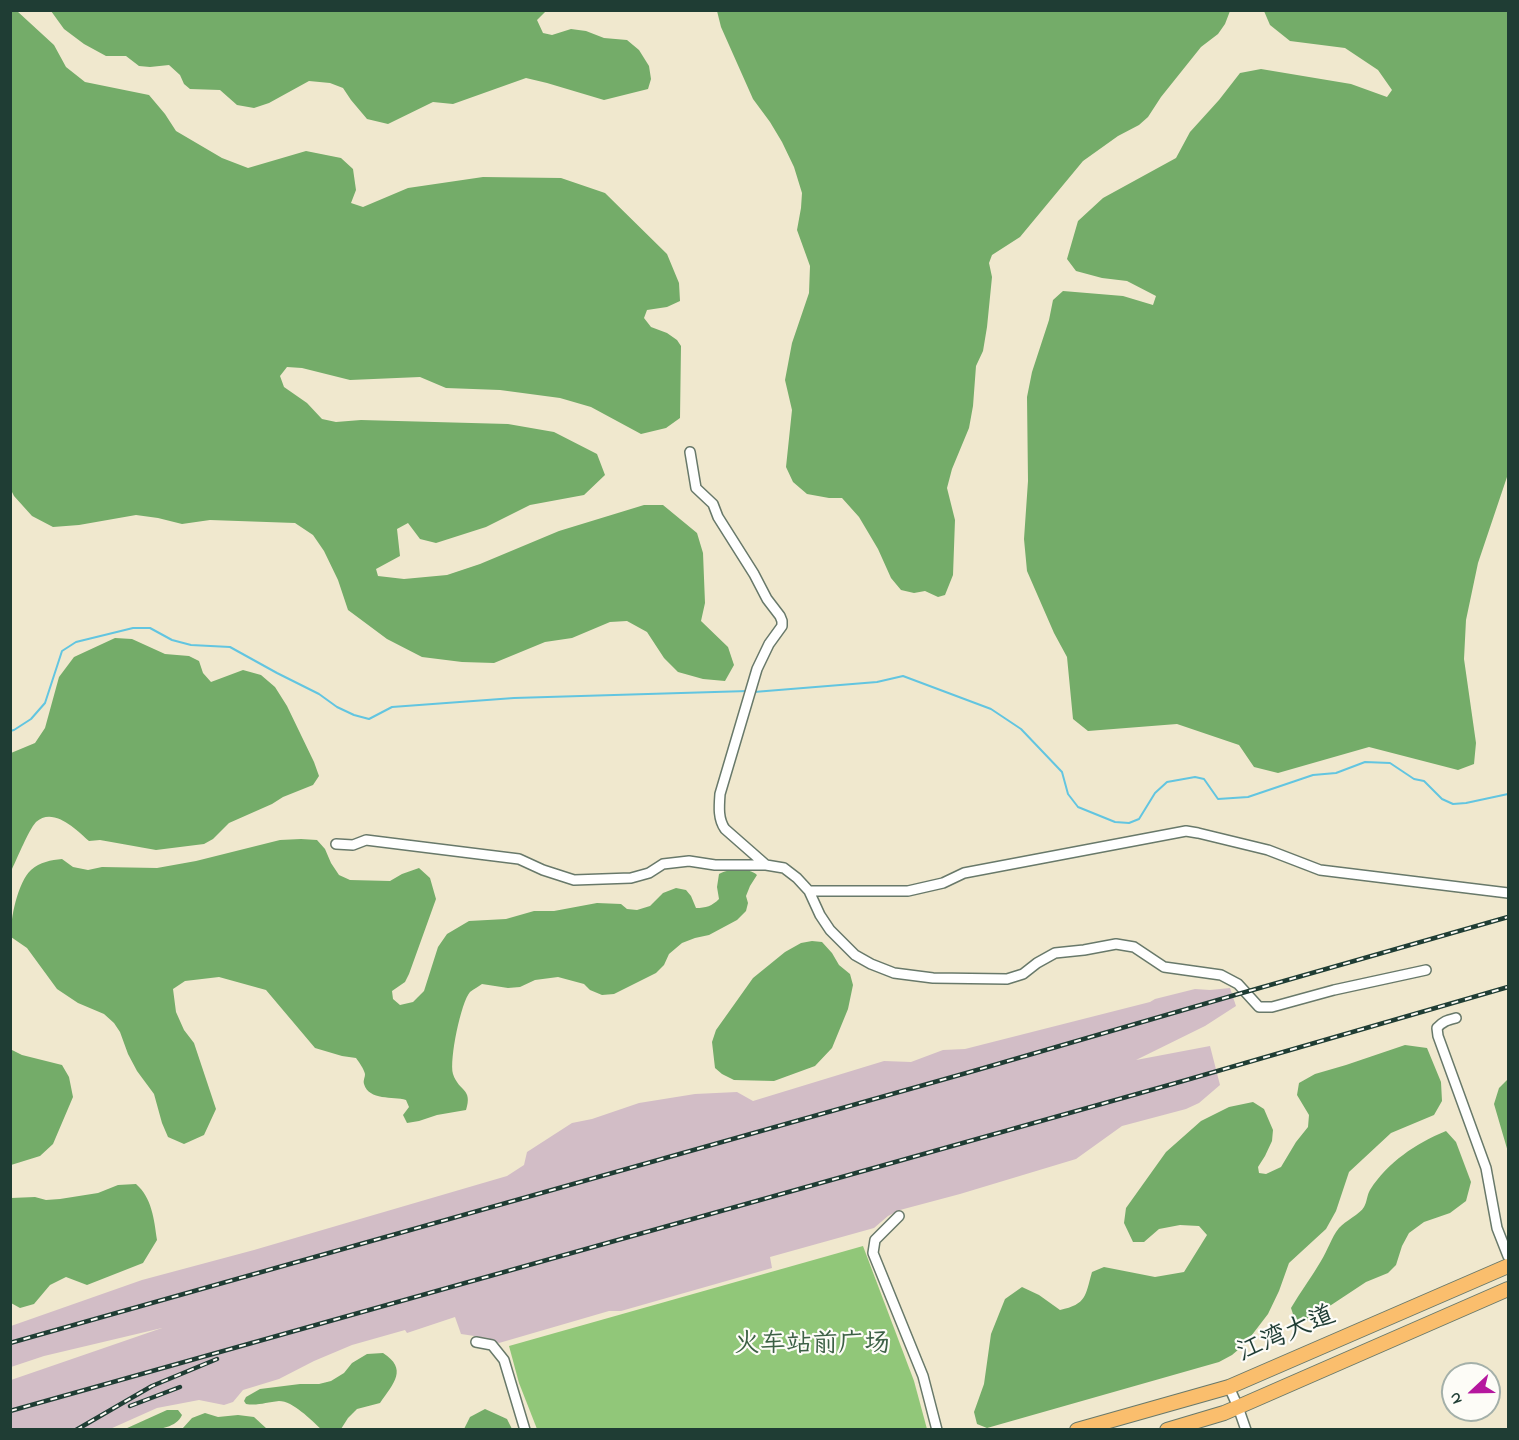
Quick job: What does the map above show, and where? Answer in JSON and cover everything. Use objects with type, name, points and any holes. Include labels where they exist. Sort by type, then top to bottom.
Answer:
[{"type":"highway","name":"江湾大道","points":[[1077,1430],[1229,1387],[1509,1266]]},
{"type":"highway","name":"江湾大道","points":[[1167,1430],[1224,1413],[1509,1289]]},
{"type":"street","points":[[690,452],[696,488],[713,504],[718,517],[782,621],[782,626],[769,644],[757,669],[720,794],[719,807],[720,818],[725,829],[766,865]]},
{"type":"street","points":[[809,891],[908,891],[943,883],[964,873],[1186,831],[1268,850],[1320,870],[1509,893]]},
{"type":"street","points":[[336,844],[353,846],[366,840],[519,859],[574,880],[631,878],[649,873],[663,864],[689,861],[715,865],[766,865],[784,868],[809,891],[830,930],[855,955],[894,973],[912,976],[1007,979],[1023,974],[1055,953],[1116,944],[1134,947],[1164,967],[1221,975],[1238,984],[1259,1007],[1272,1007],[1334,990],[1426,970]]},
{"type":"street","points":[[1456,1018],[1440,1024],[1437,1028],[1438,1036],[1486,1168],[1497,1228],[1509,1256]]},
{"type":"street","points":[[899,1216],[875,1240],[873,1252],[923,1376],[937,1430]]},
{"type":"street","points":[[476,1342],[492,1345],[504,1360],[525,1430]]},
{"type":"street","points":[[1229,1387],[1246,1430]]},
{"type":"shaded area","points":[[1230,988],[1236,1006],[1205,1026],[1136,1060],[1210,1046],[1220,1085],[1199,1103],[1186,1109],[1122,1126],[1076,1159],[900,1210],[888,1216],[874,1228],[770,1257],[772,1268],[499,1343],[488,1338],[461,1334],[455,1317],[407,1333],[405,1330],[352,1345],[279,1379],[243,1390],[233,1402],[224,1405],[199,1400],[157,1408],[110,1429],[11,1429],[11,1380],[162,1328],[44,1356],[11,1367],[11,1326],[142,1280],[254,1250],[507,1176],[524,1165],[527,1152],[572,1123],[592,1119],[639,1103],[695,1094],[737,1092],[753,1101],[884,1061],[911,1062],[943,1050],[965,1049],[1195,989]]},
{"type":"green space","points":[[10,11],[17,11],[54,45],[66,67],[85,82],[149,95],[176,131],[222,158],[248,168],[306,151],[341,158],[353,169],[356,190],[351,203],[363,207],[408,188],[483,177],[561,178],[605,193],[667,254],[679,283],[680,301],[667,307],[647,310],[644,318],[651,327],[667,333],[681,346],[680,418],[666,428],[641,434],[591,407],[560,398],[500,390],[446,388],[420,377],[350,380],[302,368],[287,367],[280,376],[284,387],[307,403],[322,419],[336,422],[361,420],[508,424],[554,432],[597,454],[605,475],[584,495],[530,505],[486,527],[436,543],[420,539],[408,523],[397,529],[400,556],[376,569],[378,576],[404,579],[447,575],[480,564],[559,531],[644,505],[663,505],[697,533],[703,553],[705,603],[701,621],[728,647],[734,665],[725,681],[703,679],[678,672],[664,658],[647,632],[627,621],[610,622],[572,638],[545,642],[494,663],[422,657],[387,639],[348,610],[338,580],[324,551],[313,535],[295,523],[210,520],[182,524],[136,515],[53,527],[32,516],[10,488]]},
{"type":"green space","points":[[51,11],[546,11],[537,20],[543,33],[552,35],[571,29],[586,31],[604,38],[627,40],[639,50],[649,66],[651,79],[648,89],[604,100],[526,78],[453,104],[433,102],[388,124],[367,119],[343,88],[330,83],[309,81],[269,103],[254,108],[237,105],[220,90],[190,89],[169,65],[139,66],[126,56],[106,56],[84,44],[64,29]]},
{"type":"green space","points":[[717,11],[1230,11],[1218,34],[1201,47],[1148,117],[1083,161],[1020,237],[992,255],[989,263],[992,277],[987,327],[983,351],[976,366],[969,428],[952,469],[947,488],[955,520],[953,575],[945,595],[938,597],[925,591],[914,593],[901,590],[891,578],[878,549],[859,517],[842,498],[807,494],[793,482],[786,467],[792,410],[785,380],[792,343],[809,293],[810,266],[797,230],[802,193],[794,167],[782,142],[753,99],[721,27]]},
{"type":"green space","points":[[1264,11],[1508,11],[1508,474],[1478,563],[1466,620],[1464,659],[1476,743],[1474,764],[1458,770],[1369,747],[1278,773],[1254,767],[1239,745],[1177,724],[1088,731],[1073,719],[1067,657],[1027,571],[1024,539],[1028,481],[1027,397],[1053,300],[1063,291],[1123,296],[1153,305],[1156,296],[1127,281],[1102,278],[1076,271],[1067,259],[1078,221],[1103,198],[1176,158],[1190,132],[1240,73],[1261,69],[1351,84],[1387,97],[1392,90],[1378,70],[1345,48],[1290,41],[1270,25]]},
{"type":"green space","points":[[115,638],[132,639],[165,654],[189,656],[199,661],[203,673],[211,682],[243,670],[261,675],[275,687],[287,706],[319,776],[313,785],[229,823],[213,839],[204,844],[156,850],[100,840],[89,841],[64,821],[50,817],[43,818],[36,822],[30,831],[12,869],[11,876],[11,753],[35,743],[45,728],[59,677],[74,657]]},
{"type":"green space","points":[[280,840],[317,840],[325,849],[339,875],[350,880],[390,881],[419,868],[430,878],[436,899],[409,974],[405,982],[392,991],[393,999],[400,1005],[413,1002],[424,991],[438,947],[447,934],[469,921],[506,919],[534,911],[554,911],[597,903],[621,904],[627,909],[637,910],[650,906],[663,893],[676,888],[686,890],[696,908],[703,908],[719,899],[717,887],[719,874],[738,870],[753,872],[757,875],[746,896],[748,903],[746,911],[737,920],[709,935],[682,943],[669,954],[664,965],[656,973],[614,994],[602,995],[590,990],[584,984],[558,977],[535,980],[520,987],[508,988],[482,984],[470,992],[460,1019],[452,1067],[456,1080],[467,1094],[466,1110],[419,1121],[407,1123],[403,1115],[409,1107],[406,1100],[382,1097],[367,1089],[364,1083],[364,1072],[356,1058],[315,1048],[266,990],[219,977],[185,981],[173,989],[176,1012],[184,1030],[194,1043],[216,1109],[204,1135],[184,1144],[168,1137],[154,1094],[137,1071],[114,1023],[104,1014],[78,1003],[57,989],[27,948],[11,937],[13,911],[22,883],[34,867],[54,860],[62,859],[73,867],[88,870],[102,867],[157,868],[196,861]]},
{"type":"green space","points":[[822,942],[839,965],[850,974],[853,985],[848,1009],[832,1048],[815,1066],[774,1081],[734,1080],[722,1074],[715,1068],[712,1042],[716,1030],[753,978],[785,952],[801,943]]},
{"type":"green space","points":[[1405,1045],[1427,1048],[1441,1082],[1442,1101],[1434,1115],[1391,1133],[1349,1172],[1336,1211],[1326,1229],[1289,1263],[1268,1314],[1245,1344],[1219,1362],[987,1428],[977,1424],[974,1412],[984,1384],[991,1334],[1005,1299],[1022,1287],[1039,1295],[1060,1310],[1080,1302],[1086,1293],[1092,1272],[1104,1267],[1155,1277],[1184,1272],[1207,1235],[1199,1226],[1180,1225],[1159,1229],[1144,1242],[1133,1242],[1124,1223],[1126,1208],[1166,1152],[1201,1121],[1229,1107],[1253,1102],[1264,1109],[1273,1130],[1272,1141],[1258,1167],[1259,1173],[1266,1174],[1281,1167],[1308,1127],[1309,1115],[1297,1095],[1299,1083],[1315,1074]]},
{"type":"green space","points":[[10,1049],[22,1055],[62,1065],[69,1077],[73,1097],[53,1144],[40,1156],[11,1165]]},
{"type":"green space","points":[[1508,1079],[1508,1152],[1494,1104],[1499,1088]]},
{"type":"green space","points":[[1446,1131],[1456,1142],[1471,1182],[1466,1201],[1450,1213],[1424,1222],[1409,1233],[1396,1265],[1388,1273],[1366,1282],[1307,1321],[1295,1320],[1291,1308],[1336,1232],[1362,1210],[1377,1180],[1403,1155]]},
{"type":"green space","points":[[136,1184],[149,1202],[157,1240],[143,1263],[87,1285],[66,1277],[50,1285],[34,1304],[20,1308],[11,1303],[11,1198],[60,1199],[98,1193],[118,1185]]},
{"type":"green space","name":"火车站前广场","points":[[863,1246],[914,1381],[927,1429],[537,1429],[519,1383],[509,1346]]},
{"type":"green space","points":[[383,1353],[395,1365],[397,1371],[394,1383],[380,1403],[357,1409],[341,1429],[321,1429],[302,1412],[284,1402],[246,1404],[244,1401],[246,1397],[260,1389],[331,1381],[344,1373],[352,1363],[367,1354]]},
{"type":"green space","points":[[485,1409],[507,1419],[512,1429],[464,1429],[470,1417]]},
{"type":"green space","points":[[167,1410],[178,1410],[182,1415],[178,1421],[165,1428],[125,1429]]},
{"type":"green space","points":[[205,1413],[218,1417],[238,1415],[254,1417],[267,1429],[182,1429],[192,1418]]},
{"type":"waterway","points":[[10,731],[31,719],[45,703],[62,651],[76,642],[133,628],[150,628],[172,640],[191,645],[230,647],[319,694],[337,707],[369,719],[392,707],[514,698],[748,691]]},
{"type":"waterway","points":[[754,692],[877,682],[903,676],[991,709],[1021,729],[1062,772],[1068,794],[1078,807],[1115,822],[1129,823],[1139,819],[1155,793],[1167,782],[1195,777],[1204,779],[1218,799],[1248,797],[1313,775],[1336,773],[1365,762],[1390,763],[1414,779],[1424,781],[1442,799],[1453,804],[1508,794]]},
{"type":"railway","points":[[10,1343],[977,1070],[1508,917]]},
{"type":"railway","points":[[10,1411],[1176,1083],[1508,987]]},
{"type":"railway","points":[[76,1430],[152,1386],[217,1359]]},
{"type":"railway","points":[[130,1406],[180,1387]]}]
